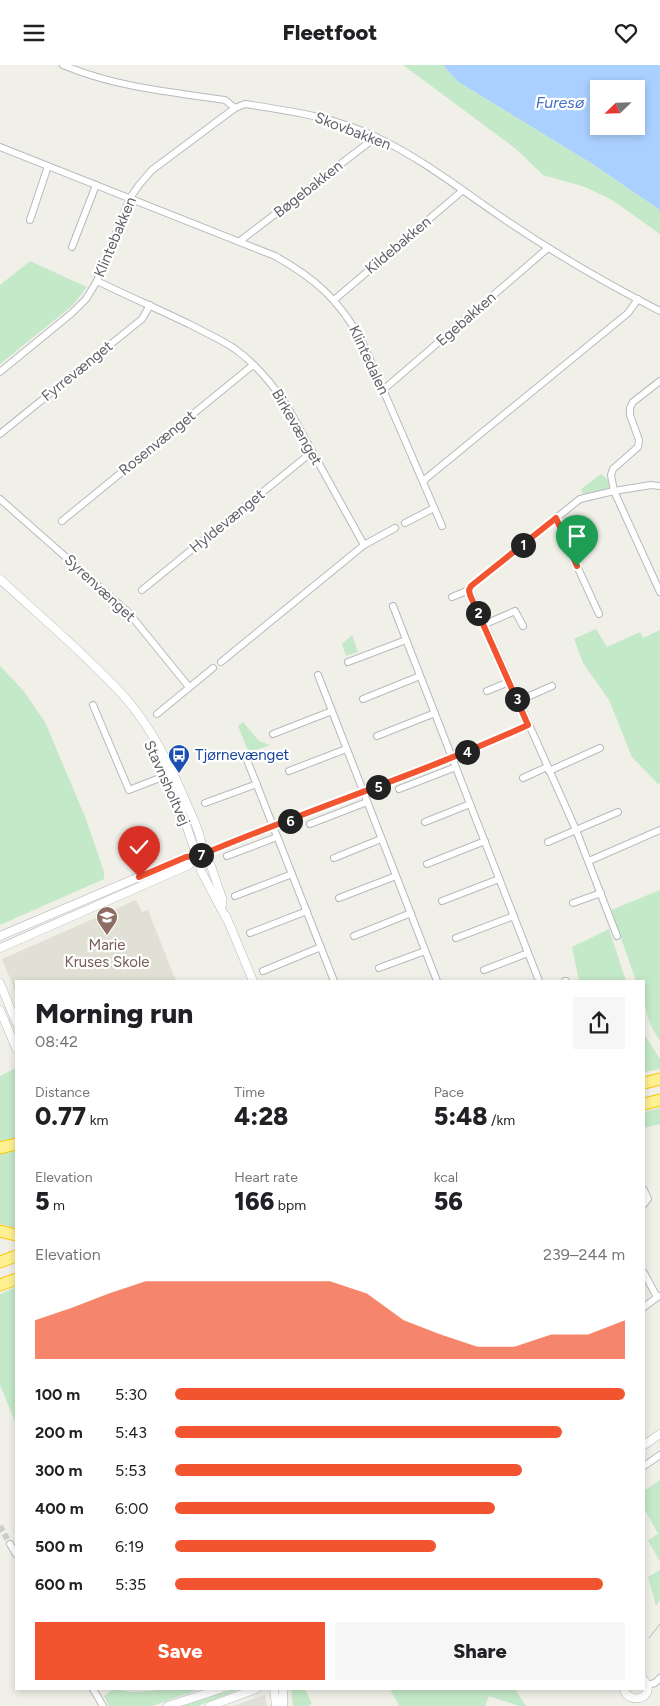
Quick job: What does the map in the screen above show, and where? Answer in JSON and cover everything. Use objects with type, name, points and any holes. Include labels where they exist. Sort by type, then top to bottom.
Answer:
[{"type":"highway","points":[[645,1083],[660,1079]]},
{"type":"highway","points":[[645,1104],[660,1100]]},
{"type":"highway","points":[[0,1148],[15,1144]]},
{"type":"highway","points":[[0,1231],[15,1235]]},
{"type":"highway","points":[[0,1262],[15,1256]]},
{"type":"highway","points":[[0,1285],[15,1279]]},
{"type":"street","name":"Skovbakken","points":[[63,65],[100,79],[138,88],[225,100],[234,108],[245,104],[310,115],[339,123],[376,137],[412,157],[548,248],[660,311]]},
{"type":"street","name":"Klintebakken","points":[[0,372],[72,313],[86,299],[97,281],[130,198],[152,170],[234,108]]},
{"type":"street","name":"Bøgebakken","points":[[240,241],[376,137]]},
{"type":"street","name":"Klintedalen","points":[[0,147],[240,241],[296,267],[316,282],[334,299],[350,320],[362,341],[442,526]]},
{"type":"street","points":[[30,220],[48,166]]},
{"type":"street","points":[[72,247],[96,185]]},
{"type":"street","name":"Kildebakken","points":[[334,299],[462,191]]},
{"type":"street","name":"Egebakken","points":[[383,390],[548,248]]},
{"type":"street","name":"Birkevænget","points":[[97,281],[150,305],[236,349],[253,365],[273,385],[287,406],[364,545]]},
{"type":"street","points":[[423,481],[628,313],[638,299]]},
{"type":"street","name":"Fyrrevænget","points":[[0,434],[142,319],[150,305]]},
{"type":"street","name":"Rosenvænget","points":[[62,521],[253,365]]},
{"type":"street","points":[[660,381],[634,402],[630,408],[630,415],[639,440],[638,447],[613,469],[610,475],[614,491],[660,592]]},
{"type":"street","name":"Hyldevænget","points":[[142,590],[312,452]]},
{"type":"street","points":[[452,597],[469,590],[471,586],[580,499],[586,496],[650,485],[660,486]]},
{"type":"street","name":"Syrenvænget","points":[[0,499],[128,612],[189,687]]},
{"type":"street","points":[[404,523],[434,508]]},
{"type":"street","points":[[556,518],[599,614]]},
{"type":"street","points":[[221,662],[364,545],[394,528]]},
{"type":"street","name":"Stavnsholtvej","points":[[0,579],[96,667],[114,686],[117,695],[141,726],[170,774],[194,848],[207,859],[211,867],[227,920],[253,980]]},
{"type":"street","points":[[469,590],[589,861],[617,936]]},
{"type":"street","points":[[393,605],[540,980]]},
{"type":"street","points":[[483,625],[516,611],[523,626]]},
{"type":"street","points":[[348,662],[406,640]]},
{"type":"street","points":[[157,714],[214,668]]},
{"type":"street","points":[[318,675],[437,980]]},
{"type":"street","points":[[363,699],[420,676]]},
{"type":"street","points":[[487,691],[509,682]]},
{"type":"street","points":[[518,701],[552,686]]},
{"type":"street","points":[[93,705],[129,790],[170,774]]},
{"type":"street","points":[[273,734],[332,711]]},
{"type":"street","points":[[377,736],[435,713]]},
{"type":"street","points":[[0,936],[186,857],[201,855],[364,793],[528,725]]},
{"type":"street","points":[[522,777],[548,769],[600,748]]},
{"type":"street","points":[[289,771],[346,749]]},
{"type":"street","points":[[247,760],[334,980]]},
{"type":"street","points":[[398,789],[456,767]]},
{"type":"street","points":[[205,803],[256,784]]},
{"type":"street","points":[[310,823],[367,802]]},
{"type":"street","points":[[425,822],[470,804]]},
{"type":"street","points":[[548,842],[618,812]]},
{"type":"street","points":[[589,861],[660,831]]},
{"type":"street","points":[[227,857],[277,837]]},
{"type":"street","points":[[334,858],[382,839]]},
{"type":"street","points":[[427,864],[485,841]]},
{"type":"street","points":[[0,948],[190,865],[201,855]]},
{"type":"street","name":"Stavnsholtvej","points":[[201,855],[199,863],[201,871],[227,920]]},
{"type":"street","points":[[235,896],[292,874]]},
{"type":"street","points":[[339,898],[396,876]]},
{"type":"street","points":[[442,901],[499,879]]},
{"type":"street","points":[[573,903],[601,893]]},
{"type":"street","points":[[250,933],[307,911]]},
{"type":"street","points":[[354,936],[411,913]]},
{"type":"street","points":[[456,938],[514,916]]},
{"type":"street","points":[[263,971],[321,947]]},
{"type":"street","points":[[378,968],[425,951]]},
{"type":"street","points":[[484,970],[528,953]]},
{"type":"street","points":[[0,983],[15,1020]]},
{"type":"street","points":[[0,1010],[15,1046]]},
{"type":"street","points":[[645,1275],[658,1296],[645,1306]]},
{"type":"street","points":[[645,1444],[660,1433]]},
{"type":"street","points":[[645,1465],[660,1455]]},
{"type":"street","points":[[10,1544],[15,1552]]},
{"type":"street","points":[[624,1690],[627,1701],[634,1700],[641,1703],[647,1693],[645,1683],[655,1683],[660,1678]]},
{"type":"street","points":[[94,1690],[103,1706]]},
{"type":"street","points":[[168,1706],[217,1690]]},
{"type":"street","points":[[210,1706],[253,1690]]},
{"type":"street","points":[[274,1690],[276,1706]]},
{"type":"street","points":[[283,1690],[283,1706]]},
{"type":"shaded area","name":"Marie Kruses Skole","points":[[136,900],[142,912],[148,910],[176,980],[15,980],[15,991],[2,959]]},
{"type":"shaded area","points":[[265,1695],[267,1706],[233,1706]]},
{"type":"green space","points":[[403,65],[443,65],[457,81],[591,163],[660,210],[660,234],[612,200],[585,187],[543,175],[516,149]]},
{"type":"green space","points":[[30,261],[87,287],[72,306],[0,364],[0,285]]},
{"type":"green space","points":[[601,474],[608,480],[609,487],[607,490],[583,494],[581,489]]},
{"type":"green space","points":[[596,629],[607,647],[640,632],[643,638],[660,630],[660,783],[658,784],[632,757],[609,700],[583,663],[574,639]]},
{"type":"green space","points":[[352,635],[358,652],[346,656],[342,644]]},
{"type":"green space","points":[[0,666],[23,690],[45,722],[86,819],[104,872],[104,879],[0,925]]},
{"type":"green space","points":[[243,722],[259,741],[270,745],[249,753],[238,726]]},
{"type":"green space","points":[[660,890],[660,1041],[655,1034],[647,1013],[645,980],[636,980],[611,910]]},
{"type":"green space","points":[[609,929],[626,980],[579,980],[572,947]]},
{"type":"green space","points":[[645,1036],[660,1059],[660,1069],[645,1072]]},
{"type":"green space","points":[[15,1068],[15,1138],[0,1145],[0,1076]]},
{"type":"green space","points":[[660,1108],[660,1124],[645,1128],[645,1112]]},
{"type":"green space","points":[[15,1148],[15,1228],[0,1224],[0,1153]]},
{"type":"green space","points":[[15,1287],[15,1422],[0,1385],[0,1294]]},
{"type":"green space","points":[[660,1480],[660,1562],[648,1540],[658,1534],[645,1510],[645,1490]]},
{"type":"green space","points":[[660,1570],[660,1600],[656,1606],[648,1577]]},
{"type":"green space","points":[[112,1690],[133,1692],[198,1690],[152,1706],[109,1706],[104,1696]]},
{"type":"green space","points":[[231,1690],[238,1690],[198,1706],[182,1706]]},
{"type":"green space","points":[[291,1690],[305,1690],[312,1704],[293,1706]]},
{"type":"green space","points":[[391,1690],[516,1690],[526,1706],[519,1706],[489,1696],[485,1706],[399,1706]]},
{"type":"water","name":"Furesø","points":[[443,65],[660,65],[660,210],[591,163],[457,81]]},
{"type":"tunnel","points":[[0,1526],[10,1544]]},
{"type":"tram line","points":[[649,1638],[660,1624]]},
{"type":"place","name":"Tjørnevænget","points":[[179,774]]},
{"type":"place","name":"Marie Kruses Skole","points":[[107,936]]},
{"type":"route","points":[[139,877],[186,857],[201,855],[392,782],[528,725],[469,590],[471,586],[556,518],[577,566]]}]
